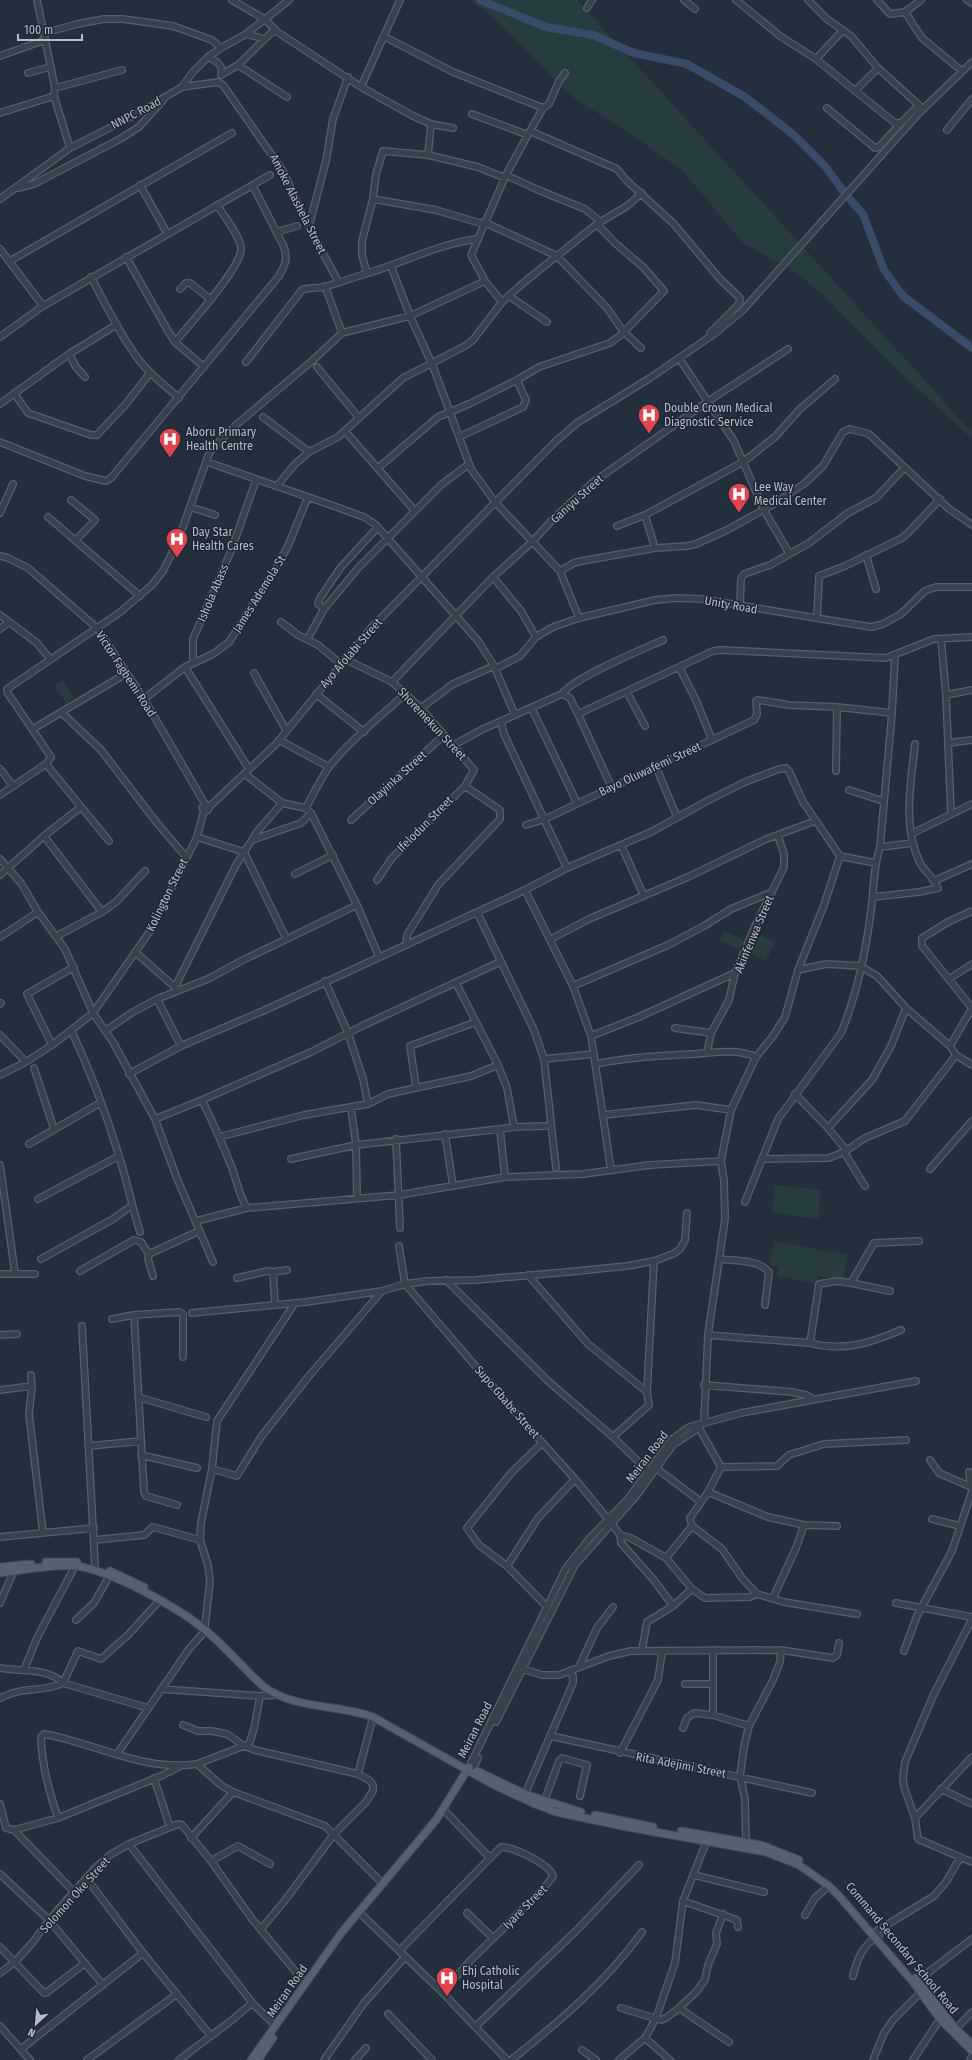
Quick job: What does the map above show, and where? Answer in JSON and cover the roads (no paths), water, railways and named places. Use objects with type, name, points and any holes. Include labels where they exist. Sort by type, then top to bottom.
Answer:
[{"type":"main road","points":[[0,1573],[15,1568],[65,1561],[95,1565],[124,1577],[194,1616],[254,1678],[275,1695],[299,1703],[354,1712],[373,1717],[470,1770],[544,1802],[584,1813],[716,1839],[766,1852],[790,1860],[832,1887]]},
{"type":"main road","points":[[0,1567],[75,1566],[110,1575],[159,1600],[206,1628],[274,1690],[296,1698],[370,1712],[514,1795],[556,1812],[627,1827],[707,1840],[716,1839],[746,1842],[791,1855],[832,1887]]},
{"type":"main road","name":"Meiran Road","points":[[258,2060],[343,1937],[431,1833],[446,1812],[470,1770]]},
{"type":"main road","name":"Meiran Road","points":[[251,2060],[342,1932],[456,1794]]},
{"type":"main road","name":"Command Secondary School Road","points":[[832,1887],[842,1895],[875,1935],[913,1982],[940,2019],[972,2051]]},
{"type":"main road","name":"Command Secondary School Road","points":[[875,1935],[917,1981],[956,2029],[972,2044]]},
{"type":"street","points":[[37,0],[45,33],[45,40],[55,88],[54,96],[70,148]]},
{"type":"street","points":[[232,0],[266,20],[276,31],[361,87],[431,124],[453,128]]},
{"type":"street","name":"NNPC Road","points":[[0,199],[70,148],[133,116],[182,88],[193,72],[208,57],[266,20],[289,0]]},
{"type":"street","points":[[361,87],[385,37],[400,0]]},
{"type":"street","points":[[587,8],[592,0]]},
{"type":"street","points":[[684,0],[695,9]]},
{"type":"street","points":[[736,0],[780,36],[816,59],[895,123],[900,124]]},
{"type":"street","points":[[808,0],[827,19],[855,40],[878,68],[921,107]]},
{"type":"street","points":[[878,0],[890,14],[906,12],[921,0]]},
{"type":"street","points":[[967,0],[972,3]]},
{"type":"street","points":[[906,12],[922,38],[962,71]]},
{"type":"street","points":[[45,33],[78,24],[104,19],[123,18],[173,26],[212,40],[220,48]]},
{"type":"street","points":[[816,59],[843,30]]},
{"type":"street","points":[[221,75],[238,65],[272,32],[276,31]]},
{"type":"street","points":[[246,34],[265,39]]},
{"type":"street","points":[[385,37],[453,72],[543,108]]},
{"type":"street","points":[[0,56],[45,40]]},
{"type":"street","points":[[182,88],[218,82],[222,71],[220,66],[217,61],[208,57]]},
{"type":"street","points":[[827,108],[875,148],[879,147],[900,124],[972,62]]},
{"type":"street","points":[[238,65],[287,97]]},
{"type":"street","points":[[28,73],[50,66]]},
{"type":"street","points":[[855,91],[878,68]]},
{"type":"street","points":[[55,88],[122,70]]},
{"type":"street","points":[[502,302],[485,281],[471,255],[476,239],[505,176],[543,108],[549,104],[565,73]]},
{"type":"street","points":[[309,226],[326,161],[334,119],[348,77]]},
{"type":"street","name":"Amoke Alashela Street","points":[[218,82],[223,85],[248,118],[283,171],[338,282]]},
{"type":"street","points":[[0,113],[54,96]]},
{"type":"street","points":[[14,190],[34,184],[120,139],[139,127],[142,122],[152,114],[165,97]]},
{"type":"street","points":[[947,130],[972,99]]},
{"type":"street","points":[[697,345],[727,324],[742,311],[921,107]]},
{"type":"street","points":[[472,114],[529,133],[617,169],[626,180],[674,224],[720,279],[740,298],[739,304],[697,345]]},
{"type":"street","points":[[133,116],[142,122]]},
{"type":"street","points":[[428,155],[431,124]]},
{"type":"street","points":[[10,261],[232,133]]},
{"type":"street","points":[[367,273],[362,255],[362,241],[372,200],[376,174],[383,151],[428,155],[478,167],[505,176],[585,208],[615,243],[643,267],[664,291],[617,339],[603,347],[539,367],[518,380],[450,413],[438,417],[378,468]]},
{"type":"street","points":[[0,337],[43,306],[167,233],[253,186],[270,175]]},
{"type":"street","points":[[140,185],[167,233]]},
{"type":"street","points":[[0,442],[84,476],[106,481],[111,478],[180,398],[279,276],[285,265],[287,257],[277,232],[253,186]]},
{"type":"street","points":[[277,486],[294,465],[309,452],[334,441],[403,378],[432,364],[473,340],[502,302],[599,223],[627,206],[642,194]]},
{"type":"street","points":[[372,200],[430,208],[484,223],[557,256],[607,308],[623,332],[641,348]]},
{"type":"street","points":[[175,342],[238,263],[241,256],[241,243],[217,205]]},
{"type":"street","points":[[277,232],[297,226]]},
{"type":"street","points":[[246,362],[302,290],[325,286],[391,266],[428,250],[458,241],[476,239]]},
{"type":"street","points":[[0,250],[10,261],[43,306]]},
{"type":"street","points":[[126,257],[150,302],[175,342],[204,367]]},
{"type":"street","points":[[391,266],[410,316],[432,364],[469,464],[495,502],[560,571],[579,618]]},
{"type":"street","points":[[91,278],[116,325],[139,360],[150,373],[180,398]]},
{"type":"street","points":[[0,795],[46,764],[50,759],[51,754],[7,692],[7,689],[97,628],[140,596],[152,585],[163,571],[178,541],[208,456],[221,439],[312,361],[342,333],[410,316],[485,281]]},
{"type":"street","points":[[180,289],[186,283],[190,283],[210,299]]},
{"type":"street","points":[[325,286],[342,333]]},
{"type":"street","points":[[509,296],[547,322]]},
{"type":"street","points":[[0,404],[69,354],[116,325]]},
{"type":"street","name":"Ayo Afolabi Street","points":[[206,807],[247,772],[279,740],[371,628],[516,479],[577,423],[650,378],[697,345]]},
{"type":"street","name":"Ganiyu Street","points":[[392,682],[494,577],[592,483],[707,402],[788,349]]},
{"type":"street","points":[[69,354],[76,368],[85,377]]},
{"type":"street","points":[[679,358],[734,441],[764,510],[789,553]]},
{"type":"street","points":[[317,367],[359,418]]},
{"type":"street","points":[[14,393],[28,413],[92,435],[97,435],[126,404],[150,373]]},
{"type":"street","points":[[616,526],[645,515],[743,462],[775,437],[799,410],[835,379]]},
{"type":"street","points":[[459,437],[523,407],[526,400],[518,380]]},
{"type":"street","points":[[263,417],[309,452]]},
{"type":"street","points":[[560,571],[568,566],[582,561],[655,548],[696,544],[764,510],[805,483],[823,466],[843,432],[850,429],[869,434],[948,508],[972,525]]},
{"type":"street","points":[[346,430],[414,510]]},
{"type":"street","points":[[207,462],[364,517],[378,527],[479,642],[495,668],[515,715]]},
{"type":"street","points":[[308,638],[324,609],[359,567],[414,510],[451,476],[469,464]]},
{"type":"street","points":[[740,606],[742,576],[770,565],[809,543],[848,513],[876,498],[904,468]]},
{"type":"street","name":"Ishola Abass","points":[[193,663],[193,639],[231,552],[256,480]]},
{"type":"street","points":[[0,512],[13,484]]},
{"type":"street","name":"James Ademola St","points":[[144,699],[185,667],[212,654],[229,642],[275,570],[288,546],[308,498]]},
{"type":"street","points":[[817,618],[820,576],[907,534],[940,499]]},
{"type":"street","points":[[71,500],[95,520],[76,540]]},
{"type":"street","points":[[190,507],[215,515]]},
{"type":"street","points":[[645,515],[655,548]]},
{"type":"street","points":[[48,517],[140,596]]},
{"type":"street","points":[[324,609],[318,604],[320,598],[341,567],[378,527]]},
{"type":"street","points":[[866,555],[876,589]]},
{"type":"street","name":"Victor Fagbemi Road","points":[[0,556],[8,558],[28,568],[97,628],[144,699],[206,807]]},
{"type":"street","points":[[494,577],[521,611],[536,636]]},
{"type":"street","name":"Unity Road","points":[[421,708],[453,684],[495,668],[520,656],[536,636],[552,627],[579,618],[655,600],[676,598],[702,599],[853,625],[878,626],[901,614],[925,591],[936,587],[972,587]]},
{"type":"street","points":[[0,615],[37,643],[50,659]]},
{"type":"street","points":[[0,629],[9,622]]},
{"type":"street","points":[[280,622],[298,635],[308,638],[341,664]]},
{"type":"street","points":[[578,714],[713,652],[729,649],[886,658],[923,642],[941,639],[972,638]]},
{"type":"street","points":[[941,639],[946,695],[951,813]]},
{"type":"street","points":[[452,746],[501,721],[532,709],[562,694],[568,687],[663,640]]},
{"type":"street","points":[[745,1202],[778,1119],[841,1033],[848,1017],[867,940],[873,897],[875,863],[880,847],[892,713],[895,655]]},
{"type":"street","name":"Shoremekun Street","points":[[346,659],[392,682],[421,708],[443,736],[474,770]]},
{"type":"street","points":[[185,667],[247,772],[282,803],[306,808],[311,813],[333,856],[379,957]]},
{"type":"street","points":[[679,667],[696,700],[712,740]]},
{"type":"street","points":[[33,729],[127,673]]},
{"type":"street","points":[[254,673],[286,730]]},
{"type":"street","points":[[946,695],[972,690]]},
{"type":"street","points":[[627,692],[645,726]]},
{"type":"street","points":[[316,694],[364,732]]},
{"type":"street","points":[[306,808],[314,790],[329,767],[405,694]]},
{"type":"street","points":[[562,694],[570,698],[612,788]]},
{"type":"street","name":"Bayo Oluwafemi Street","points":[[526,825],[545,819],[754,720],[756,715],[756,701],[761,700],[789,705],[837,707]]},
{"type":"street","points":[[836,772],[837,707],[892,713]]},
{"type":"street","points":[[532,709],[577,803]]},
{"type":"street","points":[[61,712],[101,750],[157,823],[186,857]]},
{"type":"street","points":[[501,721],[504,734],[545,819],[566,868]]},
{"type":"street","name":"Olayinka Street","points":[[351,820],[443,736]]},
{"type":"street","points":[[279,740],[329,767]]},
{"type":"street","points":[[948,743],[972,740]]},
{"type":"street","points":[[873,897],[937,888],[934,881],[921,863],[911,834],[909,807],[915,744]]},
{"type":"street","points":[[46,764],[109,841]]},
{"type":"street","points":[[656,767],[677,817]]},
{"type":"street","points":[[129,1074],[181,1046],[525,890],[566,868],[621,845],[745,782],[779,769],[786,768],[789,771],[802,802],[840,856],[875,863]]},
{"type":"street","points":[[0,769],[13,786]]},
{"type":"street","name":"Ifelodun Street","points":[[377,880],[392,858],[465,786],[474,770]]},
{"type":"street","points":[[406,945],[407,935],[438,885],[500,819],[500,810],[465,786]]},
{"type":"street","points":[[850,790],[883,801]]},
{"type":"street","points":[[176,989],[244,852],[271,814],[282,803]]},
{"type":"street","points":[[911,834],[972,804]]},
{"type":"street","points":[[0,875],[7,867],[81,807]]},
{"type":"street","name":"Kolington Street","points":[[0,1075],[26,1062],[52,1045],[93,1013],[150,931],[172,890],[173,884],[196,837],[206,807]]},
{"type":"street","points":[[252,840],[301,823],[311,813]]},
{"type":"street","points":[[551,939],[589,919],[688,877],[764,840],[815,821]]},
{"type":"street","points":[[44,836],[102,912]]},
{"type":"street","name":"Akinfenwa Street","points":[[707,1053],[711,1033],[729,1000],[734,985],[735,973],[785,862],[778,836]]},
{"type":"street","points":[[196,837],[244,852],[286,938]]},
{"type":"street","points":[[880,847],[913,843]]},
{"type":"street","points":[[621,845],[644,896]]},
{"type":"street","points":[[295,874],[333,856]]},
{"type":"street","points":[[721,1467],[702,1425],[708,1335],[725,1219],[724,1181],[721,1161],[731,1110],[756,1056],[773,1036],[785,1017],[798,970],[840,856]]},
{"type":"street","points":[[0,859],[21,883],[38,912],[57,936],[74,967],[93,1013],[119,1052],[129,1074],[155,1119],[213,1262]]},
{"type":"street","points":[[934,881],[972,864]]},
{"type":"street","points":[[57,936],[102,912],[116,902],[145,871]]},
{"type":"street","points":[[525,890],[551,939],[573,986],[591,1036],[611,1170]]},
{"type":"street","points":[[573,986],[668,945],[704,926],[731,909],[772,892]]},
{"type":"street","points":[[105,1031],[133,1012],[176,989],[208,978],[286,938],[356,905]]},
{"type":"street","points":[[950,1046],[972,1008],[922,946],[922,938],[948,922],[972,911]]},
{"type":"street","points":[[0,937],[38,912]]},
{"type":"street","points":[[477,912],[534,1030],[544,1059],[556,1168]]},
{"type":"street","points":[[135,952],[176,989]]},
{"type":"street","points":[[155,1119],[311,1052],[348,1033],[500,962]]},
{"type":"street","points":[[798,970],[826,964],[860,966],[877,976],[906,1008],[950,1046],[956,1055],[972,1065]]},
{"type":"street","points":[[949,979],[972,964]]},
{"type":"street","points":[[52,1045],[27,994],[74,967]]},
{"type":"street","points":[[591,1036],[639,1017],[735,973]]},
{"type":"street","points":[[325,981],[348,1033],[363,1079],[368,1104]]},
{"type":"street","points":[[456,983],[498,1065],[507,1088],[514,1127]]},
{"type":"street","points":[[157,1000],[181,1046]]},
{"type":"street","points":[[828,1128],[872,1080],[891,1046],[906,1008]]},
{"type":"street","points":[[416,1087],[410,1046],[476,1022]]},
{"type":"street","points":[[675,1028],[711,1033]]},
{"type":"street","points":[[72,1030],[82,1052],[119,1156],[131,1206],[140,1232]]},
{"type":"street","points":[[0,1035],[26,1062]]},
{"type":"street","points":[[596,1064],[627,1057],[707,1053],[737,1052],[756,1056]]},
{"type":"street","points":[[544,1059],[594,1054]]},
{"type":"street","points":[[762,1159],[822,1159],[845,1152],[865,1138],[905,1121],[956,1055]]},
{"type":"street","points":[[219,1136],[304,1115],[368,1104],[388,1094],[472,1076],[498,1065]]},
{"type":"street","points":[[34,1068],[54,1129]]},
{"type":"street","points":[[795,1094],[828,1128],[845,1152],[865,1186]]},
{"type":"street","points":[[202,1100],[233,1171],[239,1195],[247,1208]]},
{"type":"street","points":[[29,1144],[100,1103]]},
{"type":"street","points":[[603,1115],[696,1105],[731,1110]]},
{"type":"street","points":[[351,1108],[356,1145],[357,1198]]},
{"type":"street","points":[[930,1169],[972,1121]]},
{"type":"street","points":[[291,1159],[356,1145],[396,1139],[514,1127],[546,1126]]},
{"type":"street","points":[[500,1129],[505,1177]]},
{"type":"street","points":[[445,1134],[453,1186]]},
{"type":"street","points":[[396,1139],[400,1228]]},
{"type":"street","points":[[38,1199],[119,1156]]},
{"type":"street","points":[[196,1221],[247,1208],[399,1194],[505,1177],[583,1174],[611,1170],[721,1161]]},
{"type":"street","points":[[0,1165],[15,1273]]},
{"type":"street","points":[[41,1259],[113,1219],[131,1206]]},
{"type":"street","points":[[192,1313],[295,1303],[382,1291],[405,1284],[446,1280],[476,1280],[627,1266],[654,1261],[673,1254],[680,1249],[684,1240],[687,1214]]},
{"type":"street","points":[[149,1254],[199,1230]]},
{"type":"street","points":[[80,1271],[134,1240],[141,1242],[149,1254],[148,1259],[153,1276]]},
{"type":"street","points":[[851,1283],[874,1243],[919,1241]]},
{"type":"street","points":[[400,1246],[405,1284]]},
{"type":"street","points":[[719,1259],[750,1262],[766,1269],[769,1272],[765,1305]]},
{"type":"street","points":[[613,1437],[649,1405],[647,1392],[654,1261]]},
{"type":"street","points":[[237,1278],[267,1271],[273,1272],[287,1270]]},
{"type":"street","points":[[273,1272],[275,1305]]},
{"type":"street","points":[[0,1274],[35,1274]]},
{"type":"street","points":[[528,1275],[588,1344],[609,1363],[647,1392]]},
{"type":"street","points":[[446,1280],[548,1381],[613,1437],[648,1471]]},
{"type":"street","points":[[810,1343],[819,1284],[837,1281],[890,1291]]},
{"type":"street","name":"Supo Gbabe Street","points":[[405,1284],[542,1443],[575,1479],[620,1535],[621,1543],[653,1579],[674,1606]]},
{"type":"street","points":[[212,1469],[237,1476],[256,1444],[285,1407],[382,1291]]},
{"type":"street","points":[[117,1754],[189,1649],[206,1628],[210,1582],[208,1565],[200,1540],[202,1511],[212,1469],[217,1421],[295,1303]]},
{"type":"street","points":[[112,1319],[134,1315],[179,1312],[182,1314],[183,1357]]},
{"type":"street","points":[[134,1315],[144,1492],[146,1496],[177,1505]]},
{"type":"street","points":[[82,1326],[95,1565]]},
{"type":"street","points":[[708,1335],[810,1343],[829,1348],[844,1348],[861,1344],[901,1330]]},
{"type":"street","points":[[0,1335],[17,1334]]},
{"type":"street","points":[[31,1375],[32,1386],[29,1414],[43,1533]]},
{"type":"street","points":[[702,1425],[741,1413],[916,1381]]},
{"type":"street","points":[[704,1385],[792,1392],[806,1395],[813,1399]]},
{"type":"street","points":[[0,1390],[32,1386]]},
{"type":"street","points":[[138,1397],[206,1417]]},
{"type":"street","name":"Meiran Road","points":[[470,1770],[547,1607],[569,1564],[638,1495],[673,1445],[702,1425]]},
{"type":"street","name":"Meiran Road","points":[[484,1741],[575,1565],[627,1500],[671,1440],[689,1427],[702,1425]]},
{"type":"street","points":[[721,1467],[761,1468],[780,1465],[789,1455],[824,1444],[906,1440]]},
{"type":"street","points":[[89,1446],[141,1441]]},
{"type":"street","points":[[542,1443],[512,1472],[467,1528],[474,1540],[483,1550],[506,1566],[547,1607]]},
{"type":"street","points":[[141,1455],[198,1468]]},
{"type":"street","points":[[930,1460],[939,1473],[971,1489]]},
{"type":"street","points":[[721,1467],[708,1492],[690,1518],[692,1526],[722,1549],[742,1578],[757,1594],[784,1602],[857,1614]]},
{"type":"street","points":[[656,1468],[701,1502]]},
{"type":"street","points":[[904,1651],[921,1609],[952,1551],[971,1489],[969,1472]]},
{"type":"street","points":[[506,1566],[538,1518],[575,1479]]},
{"type":"street","points":[[708,1492],[768,1517],[804,1525],[837,1526]]},
{"type":"street","points":[[932,1519],[960,1526]]},
{"type":"street","points":[[773,1598],[796,1548],[804,1525]]},
{"type":"street","points":[[666,1558],[692,1526]]},
{"type":"street","points":[[94,1540],[144,1535],[153,1527],[200,1540]]},
{"type":"street","points":[[0,1537],[94,1528]]},
{"type":"street","points":[[620,1535],[631,1538],[666,1558],[692,1589],[708,1599],[750,1597],[757,1594]]},
{"type":"street","points":[[24,1670],[37,1638],[75,1566]]},
{"type":"street","points":[[0,1603],[15,1568]]},
{"type":"street","points":[[76,1620],[94,1604],[110,1575]]},
{"type":"street","points":[[642,1650],[647,1622],[674,1606],[692,1589]]},
{"type":"street","points":[[0,1698],[14,1692],[50,1688],[63,1683],[78,1652],[101,1659],[128,1634],[159,1600]]},
{"type":"street","points":[[896,1603],[972,1618],[933,1696],[905,1762],[903,1778],[904,1787],[915,1818],[918,1839],[972,1862]]},
{"type":"street","points":[[579,1667],[597,1628],[603,1618],[614,1607]]},
{"type":"street","points":[[522,1670],[549,1676],[570,1671],[621,1652],[642,1650],[662,1652],[781,1650],[834,1658],[837,1655],[839,1643]]},
{"type":"street","points":[[713,1650],[713,1715]]},
{"type":"street","points":[[746,1842],[745,1799],[740,1776],[749,1726],[773,1680],[780,1662],[781,1650]]},
{"type":"street","points":[[620,1753],[658,1680],[662,1652]]},
{"type":"street","points":[[0,1668],[24,1670],[51,1676],[63,1683],[148,1708]]},
{"type":"street","points":[[525,1794],[573,1683],[570,1671]]},
{"type":"street","points":[[685,1684],[712,1684]]},
{"type":"street","points":[[161,1689],[260,1696],[275,1695]]},
{"type":"street","points":[[12,1830],[58,1818],[179,1767],[197,1764],[249,1744],[260,1696]]},
{"type":"street","points":[[683,1728],[690,1715],[694,1713],[713,1715],[749,1726]]},
{"type":"street","points":[[358,1774],[373,1717]]},
{"type":"street","points":[[183,1725],[198,1731],[212,1731],[227,1734],[244,1746],[281,1757],[358,1774],[373,1784],[373,1791],[356,1813],[334,1834],[286,1899],[262,1928]]},
{"type":"street","points":[[58,1818],[48,1788],[42,1759],[41,1737],[44,1734],[151,1763],[179,1767]]},
{"type":"street","name":"Rita Adejimi Street","points":[[551,1736],[620,1753],[740,1776],[812,1793]]},
{"type":"street","points":[[915,1818],[972,1757]]},
{"type":"street","points":[[544,1802],[559,1761],[562,1758],[587,1765],[580,1796]]},
{"type":"street","points":[[197,1764],[222,1786],[233,1792],[320,1823],[334,1834],[350,1853],[383,1884]]},
{"type":"street","points":[[154,1778],[170,1827]]},
{"type":"street","points":[[941,1789],[972,1804]]},
{"type":"street","points":[[233,1792],[191,1838],[211,1861],[252,1919],[262,1928],[305,1983]]},
{"type":"street","points":[[0,1804],[4,1825],[12,1830],[75,1893]]},
{"type":"street","points":[[400,1951],[490,1858],[446,1812]]},
{"type":"street","name":"Solomon Oke Street","points":[[0,1974],[15,1962],[33,1942],[49,1920],[75,1893],[96,1867],[110,1855],[129,1844],[178,1824],[182,1825],[191,1838]]},
{"type":"street","points":[[623,2059],[644,2038],[656,2018],[675,1963],[679,1943],[680,1916],[683,1901],[707,1840]]},
{"type":"street","points":[[129,1844],[252,2003],[276,2026]]},
{"type":"street","points":[[211,1861],[238,1846],[270,1864]]},
{"type":"street","name":"Iyare Street","points":[[442,1992],[553,1876],[551,1871],[535,1860],[503,1847],[490,1858]]},
{"type":"street","points":[[853,1976],[859,1956],[875,1935],[940,1891],[960,1858]]},
{"type":"street","points":[[475,2027],[576,1931],[639,1865]]},
{"type":"street","points":[[0,1874],[49,1920],[103,1985]]},
{"type":"street","points":[[694,1875],[764,1892]]},
{"type":"street","points":[[87,1879],[143,1953],[211,2036]]},
{"type":"street","points":[[805,1915],[815,1898],[832,1887]]},
{"type":"street","points":[[683,1901],[737,1920],[738,1927]]},
{"type":"street","points":[[467,1912],[493,1938]]},
{"type":"street","points":[[361,1914],[442,1992],[506,2060]]},
{"type":"street","points":[[621,2008],[661,2020],[679,2008],[696,1992],[704,1980],[708,1965],[717,1944],[715,1936],[723,1914]]},
{"type":"street","points":[[511,2060],[545,2033],[584,1996],[624,1956],[642,1932]]},
{"type":"street","points":[[917,1981],[972,1939]]},
{"type":"street","points":[[0,1947],[41,1991],[46,1993],[85,1963]]},
{"type":"street","points":[[21,2049],[143,1953]]},
{"type":"street","points":[[324,2060],[367,1999],[405,1957]]},
{"type":"street","points":[[873,2060],[884,2033],[893,2020],[920,1993]]},
{"type":"street","points":[[87,2060],[177,1994]]},
{"type":"street","points":[[179,2060],[252,2003]]},
{"type":"street","points":[[679,2008],[729,2042]]},
{"type":"street","points":[[956,2029],[972,2012]]},
{"type":"street","points":[[388,2014],[432,2060]]},
{"type":"street","points":[[913,2060],[940,2019]]},
{"type":"street","points":[[0,2026],[30,2060]]},
{"type":"street","points":[[644,2038],[670,2060]]},
{"type":"street","points":[[355,2060],[366,2048]]},
{"type":"street","points":[[582,2050],[596,2060]]},
{"type":"street","points":[[970,2060],[972,2056]]},
{"type":"waterway","points":[[480,0],[546,27],[593,35],[634,53],[687,64],[745,97],[794,135],[825,166],[844,192]]},
{"type":"waterway","points":[[848,197],[863,214],[884,270],[903,296],[972,348]]},
{"type":"place","name":"Double Crown Medical Diagnostic Service","points":[[649,434]]},
{"type":"place","name":"Aboru Primary Health Centre","points":[[170,458]]},
{"type":"place","name":"Lee Way Medical Center","points":[[739,514]]},
{"type":"place","name":"Day Star Health Cares","points":[[177,558]]},
{"type":"place","name":"Ehj Catholic Hospital","points":[[447,1998]]}]
